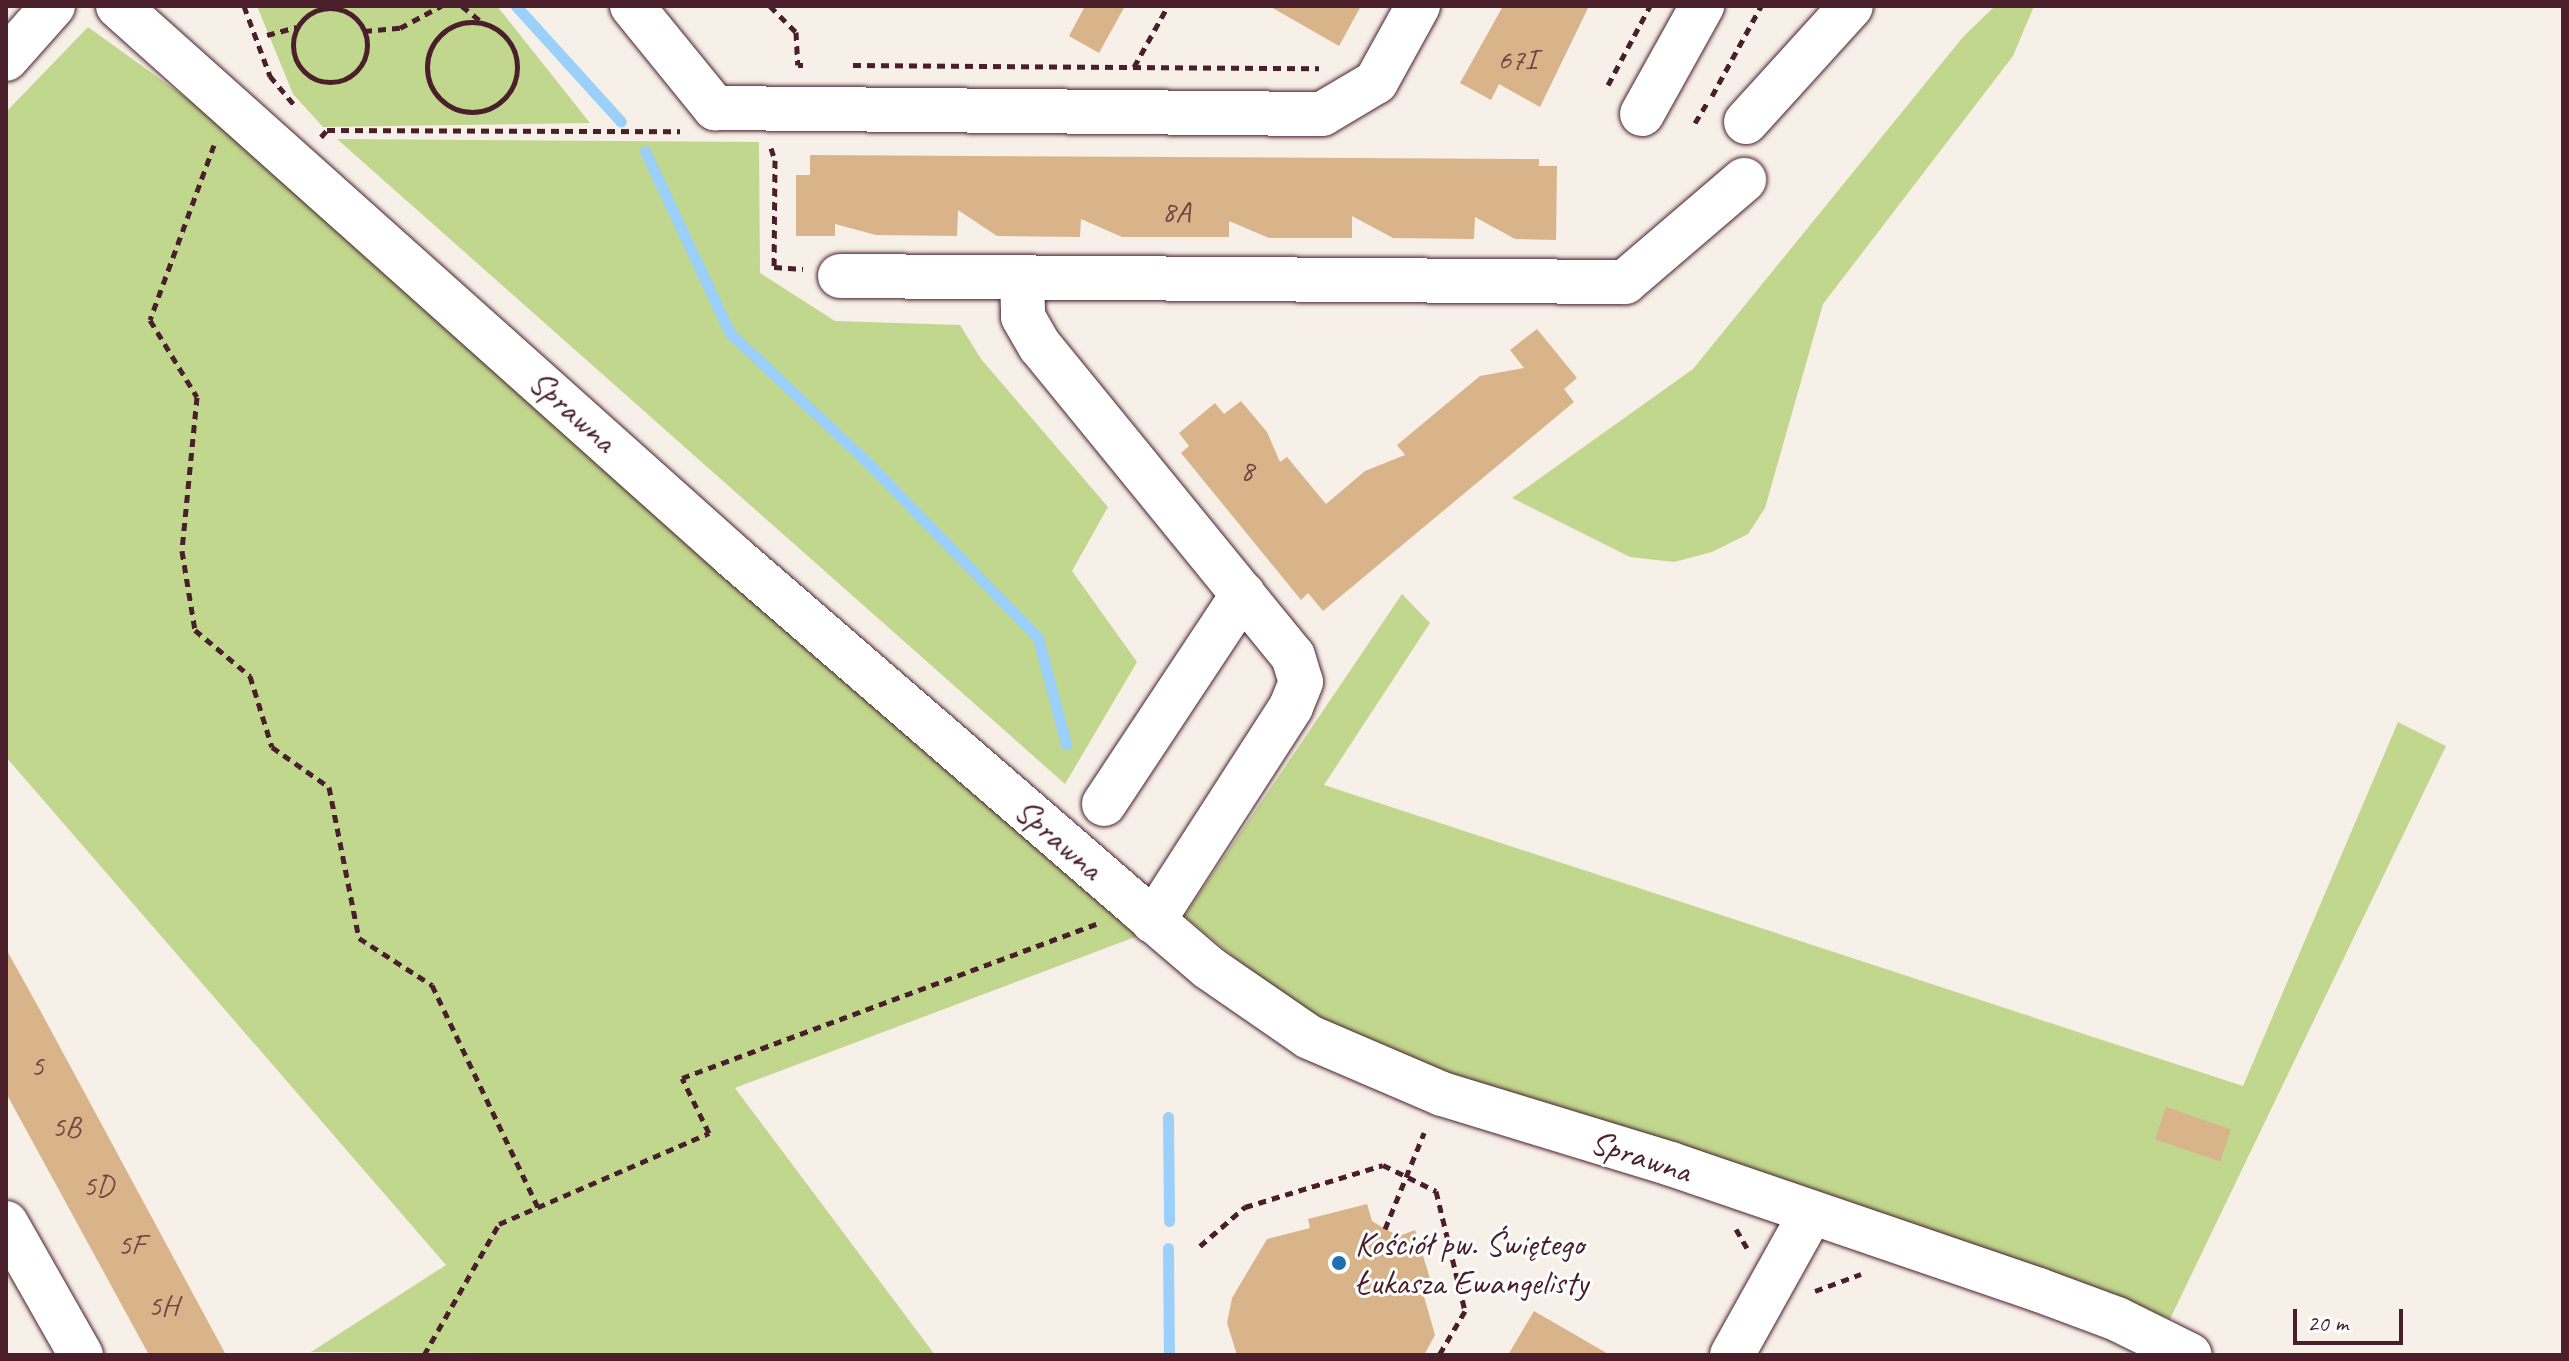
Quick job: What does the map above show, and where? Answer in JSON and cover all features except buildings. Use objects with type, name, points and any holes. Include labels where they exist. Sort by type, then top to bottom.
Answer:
[{"type":"street","points":[[6,59],[53,6]]},
{"type":"street","name":"Sprawna","points":[[118,6],[734,557],[1146,914],[1260,1004],[1353,1058],[1442,1094],[1811,1213],[2104,1314],[2190,1355]]},
{"type":"street","points":[[632,6],[715,108],[1322,114],[1376,82],[1418,6]]},
{"type":"street","points":[[1642,114],[1702,6]]},
{"type":"street","points":[[1746,122],[1851,6]]},
{"type":"street","points":[[840,276],[1022,281],[1625,282],[1744,180]]},
{"type":"street","points":[[1022,281],[1023,317],[1040,346],[1293,656],[1301,682],[1291,707],[1146,914]]},
{"type":"street","points":[[1104,804],[1243,594]]},
{"type":"street","points":[[1732,1355],[1811,1213]]},
{"type":"street","points":[[6,1223],[74,1352]]},
{"type":"path","points":[[244,6],[270,76],[300,113]]},
{"type":"path","points":[[309,6],[315,11]]},
{"type":"path","points":[[363,31],[400,28],[441,6]]},
{"type":"path","points":[[462,6],[505,35],[517,56],[513,88],[493,108],[468,113],[443,102],[428,82],[427,59],[439,36],[461,23],[482,22]]},
{"type":"path","points":[[770,6],[796,32],[798,65],[812,65]]},
{"type":"path","points":[[1134,67],[1168,6]]},
{"type":"path","points":[[1746,122],[1712,96],[1761,6]]},
{"type":"path","points":[[267,35],[298,27],[315,11],[339,9],[357,20],[363,31],[366,54],[357,71],[343,80],[325,82],[298,65],[293,52],[298,27]]},
{"type":"path","points":[[842,65],[1328,68]]},
{"type":"path","points":[[229,103],[150,320],[197,397],[182,551],[195,630],[250,676],[272,747],[329,787],[359,938],[432,985],[538,1207]]},
{"type":"path","points":[[311,124],[323,135]]},
{"type":"path","points":[[311,146],[327,130],[686,131]]},
{"type":"path","points":[[762,137],[775,160],[774,267],[834,268],[840,276]]},
{"type":"path","points":[[424,1355],[499,1224],[709,1133],[682,1078],[1146,914]]},
{"type":"path","points":[[1385,1229],[1424,1133]]},
{"type":"path","points":[[1200,1246],[1245,1207],[1383,1165],[1436,1191],[1465,1311],[1439,1355]]},
{"type":"path","points":[[1809,1302],[1817,1288],[1874,1270]]},
{"type":"green space","points":[[257,6],[497,6],[590,123],[323,127],[293,94]]},
{"type":"green space","points":[[1995,6],[2034,6],[2013,56],[1823,304],[1765,508],[1748,534],[1712,552],[1674,562],[1630,557],[1512,498],[1693,369],[1963,37]]},
{"type":"green space","points":[[88,27],[242,138],[1143,934],[735,1088],[935,1355],[311,1352],[446,1265],[6,757],[6,112]]},
{"type":"green space","points":[[337,139],[759,142],[760,273],[835,321],[960,325],[981,359],[1108,507],[1072,571],[1137,662],[1065,784]]},
{"type":"green space","points":[[1402,594],[1430,623],[1324,785],[2243,1086],[2398,722],[2446,746],[2170,1319],[2077,1281],[1454,1079],[1331,1027],[1264,982],[1184,916]]},
{"type":"waterway","points":[[516,6],[621,122]]},
{"type":"waterway","points":[[645,151],[730,333],[871,466],[1038,638],[1066,744]]},
{"type":"waterway","points":[[1168,1117],[1169,1221]]},
{"type":"waterway","points":[[1168,1248],[1169,1355]]},
{"type":"place","name":"Kościół pw. Świętego Łukasza Ewangelisty","points":[[1339,1263]]}]
